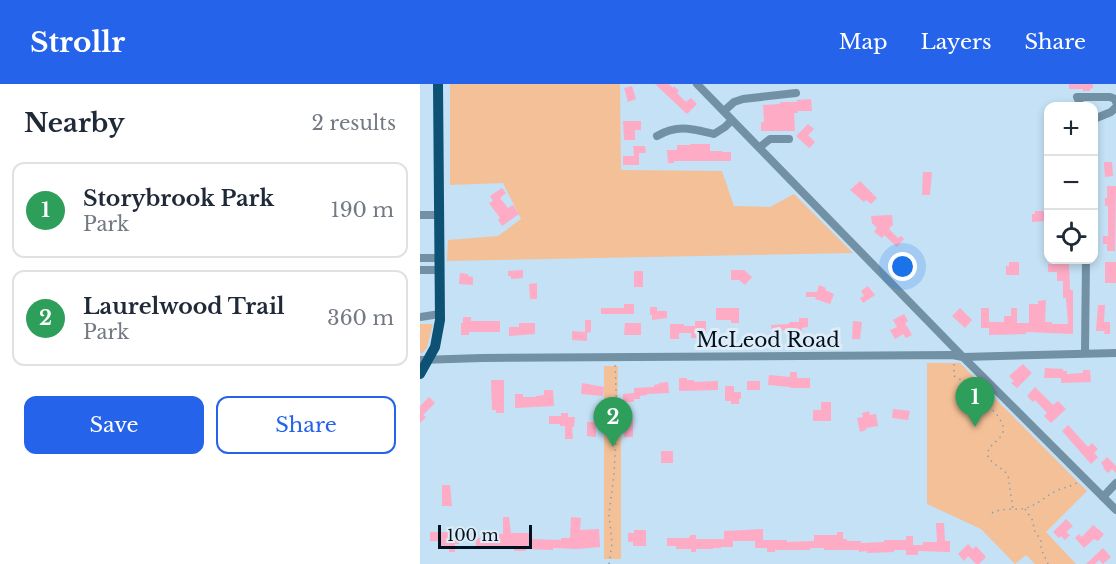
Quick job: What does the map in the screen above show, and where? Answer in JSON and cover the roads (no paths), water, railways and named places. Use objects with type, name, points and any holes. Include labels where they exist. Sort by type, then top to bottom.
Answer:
[{"type":"main road","points":[[420,374],[424,360],[435,347],[440,314],[438,84]]},
{"type":"street","points":[[697,84],[1116,510]]},
{"type":"street","points":[[724,111],[743,99],[796,93]]},
{"type":"street","points":[[1079,102],[1077,97],[1110,97],[1116,102]]},
{"type":"street","points":[[1098,117],[1111,112],[1116,107]]},
{"type":"street","points":[[657,136],[669,129],[690,128],[714,134],[732,120]]},
{"type":"street","points":[[760,147],[770,139],[789,139]]},
{"type":"street","points":[[420,214],[440,214]]},
{"type":"street","points":[[420,258],[439,258]]},
{"type":"street","points":[[1085,352],[1086,264]]},
{"type":"street","points":[[420,270],[440,270]]},
{"type":"street","points":[[420,317],[440,314]]},
{"type":"street","name":"McLeod Road","points":[[424,360],[952,355],[963,357],[1116,352]]},
{"type":"street","points":[[1103,497],[1116,483]]},
{"type":"place","name":"Storybrook Park","points":[[975,427]]},
{"type":"place","name":"Laurelwood Trail","points":[[613,447]]}]
